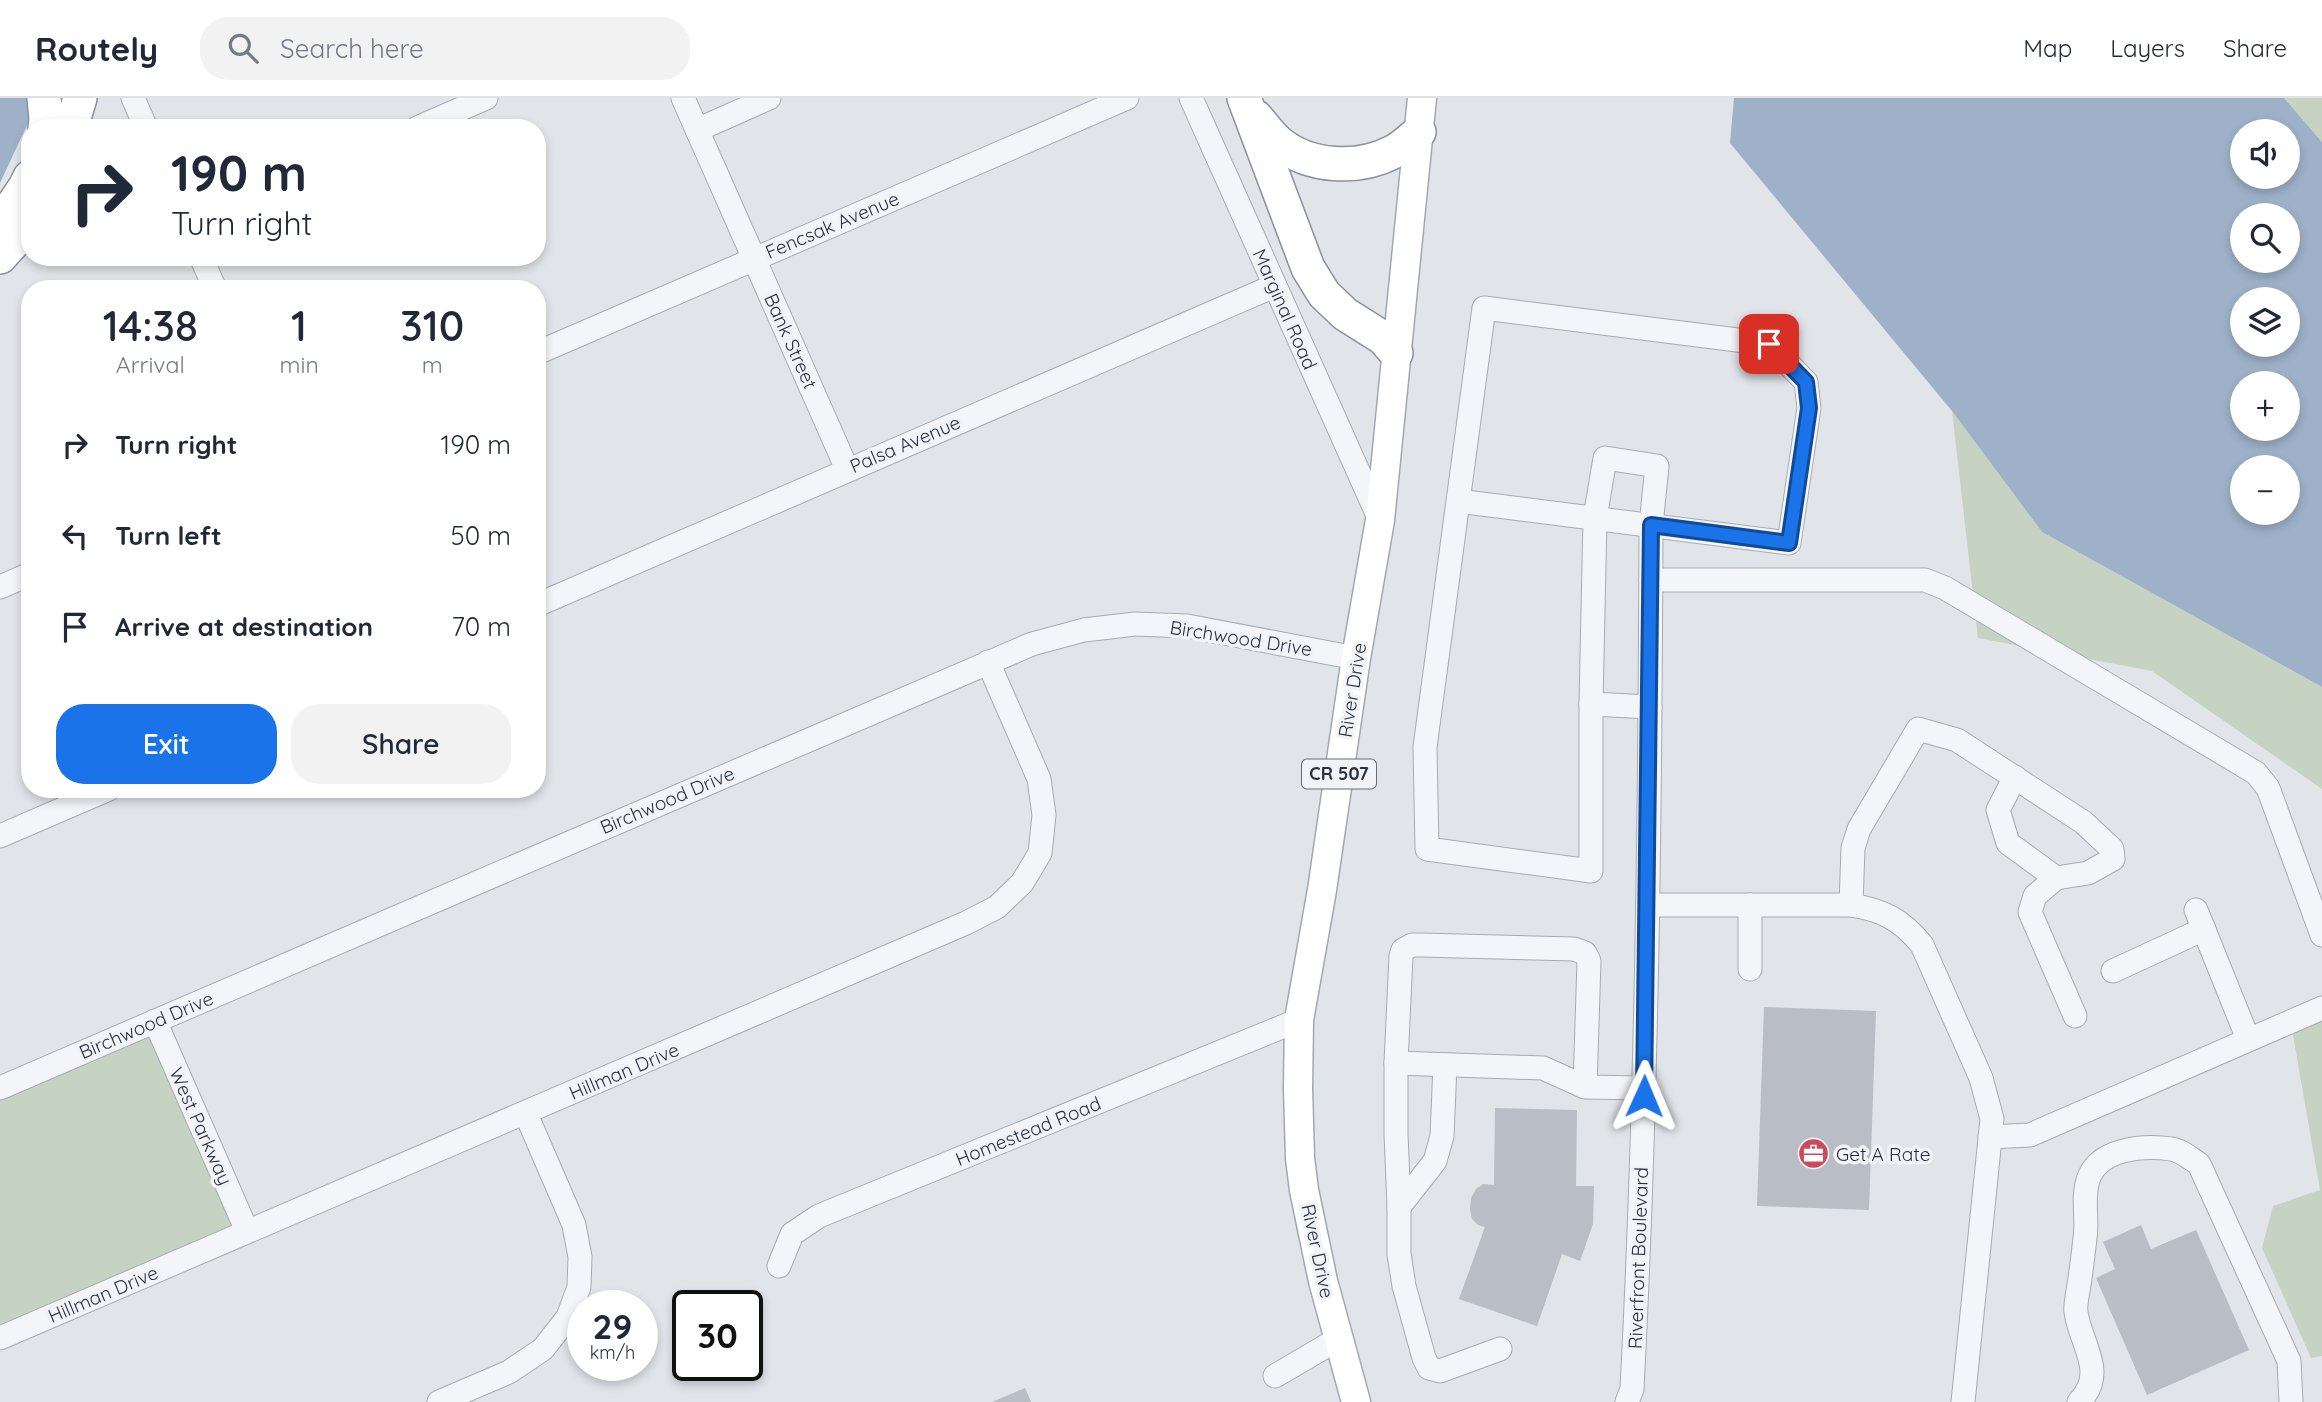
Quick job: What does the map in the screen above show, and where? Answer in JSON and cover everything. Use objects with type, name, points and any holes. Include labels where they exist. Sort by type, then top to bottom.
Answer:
[{"type":"highway","points":[[44,98],[46,119]]},
{"type":"highway","points":[[74,119],[80,98]]},
{"type":"highway","points":[[1246,102],[1278,142],[1295,153],[1330,163],[1364,162],[1382,157],[1401,148],[1419,132]]},
{"type":"highway","points":[[1246,102],[1308,268],[1324,294],[1345,314],[1383,338],[1396,354]]},
{"type":"highway","points":[[0,223],[21,191]]},
{"type":"highway","points":[[0,257],[21,234]]},
{"type":"main road","name":"River Drive","points":[[1356,1402],[1309,1218],[1300,1158],[1299,1020],[1380,520],[1422,98]]},
{"type":"street","points":[[133,98],[141,119]]},
{"type":"street","points":[[438,119],[486,98]]},
{"type":"street","name":"Bank Street","points":[[683,98],[847,470]]},
{"type":"street","points":[[697,130],[769,98]]},
{"type":"street","name":"Fencsak Avenue","points":[[546,349],[1127,98]]},
{"type":"street","name":"Marginal Road","points":[[1191,98],[1380,520]]},
{"type":"street","name":"Palsa Avenue","points":[[546,601],[1273,286]]},
{"type":"street","points":[[1458,501],[1595,518],[1651,525],[1789,543],[1809,408],[1806,382],[1769,344],[1484,308],[1458,501],[1425,747],[1427,849],[1591,870],[1595,518]]},
{"type":"street","name":"Riverfront Boulevard","points":[[1595,518],[1605,458],[1657,467],[1651,525],[1645,1088],[1640,1244],[1632,1389],[1628,1402]]},
{"type":"street","points":[[0,587],[21,578]]},
{"type":"street","points":[[1651,580],[1925,580],[1945,588],[2256,773],[2268,788],[2322,935]]},
{"type":"street","name":"Birchwood Drive","points":[[2,1081],[155,1021],[1032,644],[1071,634],[1135,624],[1187,626],[1356,658]]},
{"type":"street","name":"Hillman Drive","points":[[0,1338],[526,1114],[966,923],[997,907],[1022,883],[1040,853],[1044,815],[1039,779],[988,662]]},
{"type":"street","points":[[1591,704],[1650,707]]},
{"type":"street","points":[[1852,905],[1853,848],[1859,829],[1917,729],[1957,740],[2083,822],[2112,849],[2113,859],[2088,873],[2056,877],[2035,896],[2030,912],[2075,1016]]},
{"type":"street","points":[[2015,777],[1998,810],[2008,843],[2056,877]]},
{"type":"street","points":[[0,836],[87,798]]},
{"type":"street","points":[[1648,905],[1852,905],[1889,915],[1913,933],[1922,945],[1981,1077],[1992,1119],[1963,1402]]},
{"type":"street","points":[[1750,905],[1750,970]]},
{"type":"street","points":[[2113,971],[2200,919],[2248,1039]]},
{"type":"street","points":[[1500,1349],[1440,1371],[1429,1368],[1404,1286],[1399,1254],[1396,1063],[1401,956],[1406,948],[1421,944],[1574,949],[1585,953],[1589,961],[1585,1087]]},
{"type":"street","points":[[1990,1137],[2030,1135],[2322,1008]]},
{"type":"street","name":"Homestead Road","points":[[779,1266],[792,1234],[819,1216],[1299,1020]]},
{"type":"street","name":"West Parkway","points":[[155,1021],[247,1231]]},
{"type":"street","points":[[1396,1063],[1543,1068],[1585,1087],[1645,1088]]},
{"type":"street","points":[[1399,1207],[1435,1161],[1442,1136],[1445,1065]]},
{"type":"street","points":[[439,1402],[509,1372],[543,1349],[568,1317],[579,1287],[580,1256],[574,1225],[526,1114]]},
{"type":"street","points":[[2080,1402],[2087,1394],[2092,1374],[2088,1349],[2075,1311],[2086,1234],[2085,1199],[2088,1179],[2098,1164],[2118,1152],[2174,1149],[2199,1164],[2289,1361],[2291,1402]]},
{"type":"street","points":[[1275,1376],[1338,1339]]},
{"type":"green space","points":[[2284,98],[2322,98],[2322,142]]},
{"type":"green space","points":[[1952,411],[2042,532],[2322,687],[2322,789],[2152,671],[1978,638]]},
{"type":"green space","points":[[2322,996],[2322,1356],[2311,1358],[2262,1248],[2273,1206],[2320,1190],[2289,1012]]},
{"type":"green space","points":[[155,1021],[247,1231],[0,1338],[0,1088]]},
{"type":"water","points":[[0,98],[27,98],[35,108],[30,119],[21,119],[21,138],[0,183]]},
{"type":"water","points":[[1734,98],[2284,98],[2322,142],[2322,687],[2042,532],[1952,411],[1730,143]]},
{"type":"building","points":[[1764,1007],[1876,1011],[1869,1210],[1757,1206]]},
{"type":"building","points":[[1495,1108],[1577,1110],[1576,1186],[1594,1186],[1593,1224],[1580,1261],[1562,1254],[1537,1326],[1459,1299],[1485,1227],[1472,1219],[1471,1198],[1483,1184],[1494,1185]]},
{"type":"building","points":[[2141,1225],[2151,1249],[2196,1230],[2249,1350],[2147,1395],[2096,1278],[2115,1269],[2103,1242]]},
{"type":"building","points":[[1025,1388],[1031,1402],[992,1402]]},
{"type":"place","name":"Get A Rate","points":[[1813,1154]]},
{"type":"route","points":[[1644,1096],[1651,525],[1789,543],[1809,408],[1806,382],[1769,344]]}]
